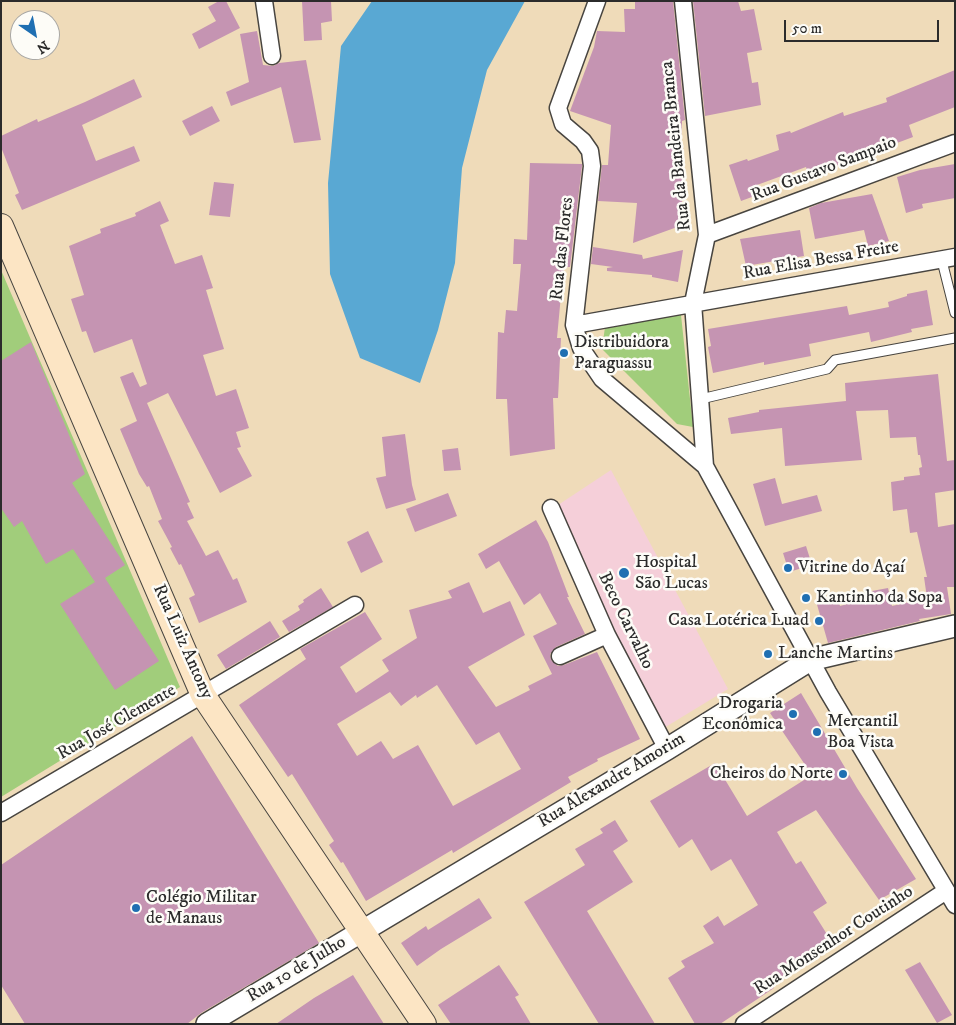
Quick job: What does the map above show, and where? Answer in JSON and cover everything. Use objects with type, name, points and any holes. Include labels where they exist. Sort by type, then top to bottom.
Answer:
[{"type":"main road","name":"Rua Luiz Antony","points":[[1,226],[203,695],[424,1024]]},
{"type":"street","points":[[264,1],[272,56]]},
{"type":"street","name":"Rua das Flores","points":[[596,1],[558,108],[563,124],[583,141],[590,151],[592,166],[574,325],[581,348],[602,379],[705,466]]},
{"type":"street","name":"Rua da Bandeira Branca","points":[[683,1],[707,235],[693,303],[705,466]]},
{"type":"street","name":"Rua Gustavo Sampaio","points":[[707,235],[955,143]]},
{"type":"street","name":"Rua Elisa Bessa Freire","points":[[574,325],[948,259]]},
{"type":"street","points":[[705,466],[810,660],[955,906]]},
{"type":"street","name":"Beco Carvalho","points":[[551,508],[607,635],[667,749]]},
{"type":"street","name":"Rua José Clemente","points":[[1,813],[356,605]]},
{"type":"street","name":"Rua Alexandre Amorim","points":[[362,931],[667,749],[810,660],[955,626]]},
{"type":"street","points":[[560,656],[607,635]]},
{"type":"street","name":"Rua Monsenhor Coutinho","points":[[744,1024],[946,891]]},
{"type":"street","name":"Rua 10 de Julho","points":[[207,1024],[362,931]]},
{"type":"lane","points":[[948,259],[955,312]]},
{"type":"lane","points":[[701,399],[827,369],[835,360],[955,338]]},
{"type":"shaded area","name":"Hospital São Lucas","points":[[611,470],[728,689],[659,731],[552,509]]},
{"type":"green space","points":[[1,270],[180,687],[1,797]]},
{"type":"green space","points":[[681,315],[693,427],[677,424],[602,349],[605,327]]},
{"type":"water","points":[[372,1],[525,1],[487,70],[462,168],[455,263],[438,330],[420,383],[360,358],[330,274],[328,183],[341,46]]},
{"type":"building","points":[[219,1],[226,1],[240,28],[199,49],[192,34],[216,21],[208,7]]},
{"type":"building","points":[[302,1],[331,1],[332,21],[321,23],[322,40],[304,41]]},
{"type":"building","points":[[635,1],[673,1],[685,120],[682,121],[681,164],[684,164],[682,177],[684,177],[680,226],[633,243],[637,203],[598,201],[602,165],[608,165],[611,125],[570,111],[594,47],[597,31],[625,32],[624,9],[635,9]]},
{"type":"building","points":[[693,1],[738,1],[741,11],[754,9],[762,50],[747,53],[752,83],[758,82],[761,105],[705,116]]},
{"type":"building","points":[[257,31],[263,65],[273,66],[279,63],[306,60],[321,140],[294,143],[281,87],[231,106],[226,92],[249,82],[240,34]]},
{"type":"building","points":[[955,70],[955,107],[909,125],[913,137],[809,176],[806,167],[757,185],[760,194],[741,201],[729,165],[747,159],[748,161],[779,150],[776,135],[790,131],[791,133],[843,112],[844,116],[887,102],[886,98]]},
{"type":"building","points":[[134,79],[142,97],[82,125],[96,161],[134,146],[140,161],[22,210],[15,195],[19,193],[1,147],[1,136],[37,119],[38,122],[85,102]]},
{"type":"building","points":[[212,106],[220,121],[190,136],[182,121]]},
{"type":"building","points":[[530,163],[582,164],[582,166],[570,267],[564,267],[561,295],[557,338],[561,338],[558,398],[553,398],[555,449],[510,456],[507,399],[496,399],[498,332],[504,333],[506,310],[517,311],[521,264],[513,264],[514,239],[527,240]]},
{"type":"building","points":[[955,164],[955,198],[922,204],[923,208],[906,213],[897,177],[920,170]]},
{"type":"building","points":[[214,182],[234,184],[230,217],[209,215]]},
{"type":"building","points":[[872,194],[889,241],[868,246],[864,230],[815,239],[809,208],[821,203]]},
{"type":"building","points":[[160,201],[169,221],[160,225],[175,264],[202,255],[213,288],[206,290],[224,349],[203,355],[216,396],[236,389],[249,428],[236,432],[241,447],[237,448],[252,476],[220,493],[168,393],[147,403],[190,502],[187,503],[194,518],[187,521],[206,556],[218,550],[233,580],[237,578],[247,602],[199,623],[189,598],[195,595],[181,564],[179,565],[170,548],[172,547],[158,521],[162,519],[149,486],[147,487],[139,474],[120,429],[137,421],[120,377],[133,372],[140,387],[147,384],[132,339],[94,353],[86,331],[82,332],[71,299],[84,295],[69,246],[101,233],[100,229],[136,216],[135,213]]},
{"type":"building","points":[[800,230],[804,256],[746,266],[740,239]]},
{"type":"building","points":[[593,247],[642,255],[643,259],[683,250],[678,282],[652,277],[652,275],[607,271],[607,268],[613,267],[591,264]]},
{"type":"building","points":[[927,290],[933,325],[911,329],[912,332],[871,342],[869,332],[809,344],[811,356],[764,365],[764,362],[713,373],[708,347],[711,346],[708,329],[847,306],[849,315],[889,307],[888,302],[907,296],[907,294]]},
{"type":"building","points":[[31,342],[85,474],[72,483],[125,565],[105,578],[159,661],[115,690],[60,604],[95,582],[73,549],[46,564],[22,521],[14,527],[1,508],[1,361]]},
{"type":"building","points":[[938,374],[947,461],[955,460],[955,490],[935,493],[938,527],[955,524],[955,587],[947,587],[951,614],[919,619],[920,621],[828,643],[816,601],[837,595],[840,606],[873,597],[872,591],[888,588],[892,606],[927,598],[924,577],[927,577],[917,532],[910,533],[907,509],[893,511],[891,482],[904,480],[904,477],[920,475],[919,468],[922,467],[920,455],[918,455],[916,437],[890,438],[888,410],[856,411],[862,460],[785,466],[782,428],[731,434],[728,418],[759,412],[759,410],[846,401],[845,383]]},
{"type":"building","points":[[405,434],[416,500],[386,509],[376,478],[386,476],[382,437]]},
{"type":"building","points":[[458,448],[461,470],[444,471],[442,450]]},
{"type":"building","points":[[775,478],[782,504],[817,495],[822,511],[765,526],[753,484]]},
{"type":"building","points":[[448,493],[457,516],[415,532],[406,509]]},
{"type":"building","points":[[536,520],[548,542],[569,597],[567,597],[585,634],[556,647],[550,654],[551,660],[558,666],[564,665],[597,652],[640,739],[597,759],[598,761],[568,777],[571,782],[453,853],[452,850],[366,901],[343,862],[341,863],[329,845],[334,841],[292,774],[288,777],[239,705],[306,659],[300,649],[365,612],[382,639],[340,667],[356,693],[389,671],[382,660],[417,638],[409,610],[452,598],[448,591],[469,582],[483,613],[510,601],[525,635],[468,667],[496,707],[530,690],[528,686],[552,674],[533,636],[557,624],[540,593],[524,605],[499,561],[486,569],[478,554]],"holes":[[[437,685],[476,745],[499,732],[521,769],[453,806],[418,745],[393,759],[381,741],[357,756],[337,724],[390,692],[401,706],[416,695],[417,698]]]},
{"type":"building","points":[[368,531],[383,562],[361,573],[347,542]]},
{"type":"building","points":[[806,546],[812,565],[789,572],[783,553]]},
{"type":"building","points":[[321,588],[333,607],[289,632],[282,621],[300,610],[298,606],[304,602],[303,600]]},
{"type":"building","points":[[270,621],[280,637],[226,669],[217,655]]},
{"type":"building","points":[[801,693],[857,788],[916,879],[879,900],[816,810],[777,832],[796,864],[801,861],[827,903],[813,912],[835,947],[773,985],[774,988],[720,1024],[695,1024],[668,978],[685,967],[681,961],[714,943],[703,926],[718,916],[724,926],[758,905],[731,859],[711,871],[692,839],[679,848],[650,801],[715,763],[747,816],[812,775],[770,713]]},
{"type":"building","name":"Colégio Militar de Manaus","points":[[192,736],[319,943],[201,1013],[187,1024],[25,1024],[1,985],[1,865]]},
{"type":"building","points":[[615,820],[628,841],[613,851],[633,882],[587,911],[655,1024],[599,1024],[524,902],[585,865],[575,849],[603,833],[600,829]]},
{"type":"building","points":[[479,898],[492,918],[417,966],[401,943],[426,926],[428,930]]},
{"type":"building","points":[[920,962],[952,1015],[937,1023],[905,970]]},
{"type":"building","points":[[499,965],[519,995],[515,997],[531,1024],[451,1024],[438,1005]]},
{"type":"building","points":[[353,975],[384,1024],[276,1024],[314,998]]},
{"type":"place","name":"Distribuidora Paraguassu","points":[[564,353]]},
{"type":"place","name":"Vitrine do Açaí","points":[[788,568]]},
{"type":"place","name":"Hospital São Lucas","points":[[624,573]]},
{"type":"place","name":"Kantinho da Sopa","points":[[806,598]]},
{"type":"place","name":"Casa Lotérica Luad","points":[[819,621]]},
{"type":"place","name":"Lanche Martins","points":[[768,654]]},
{"type":"place","name":"Drogaria Econômica","points":[[793,714]]},
{"type":"place","name":"Mercantil Boa Vista","points":[[817,732]]},
{"type":"place","name":"Cheiros do Norte","points":[[843,774]]},
{"type":"place","name":"Colégio Militar de Manaus","points":[[136,908]]}]
